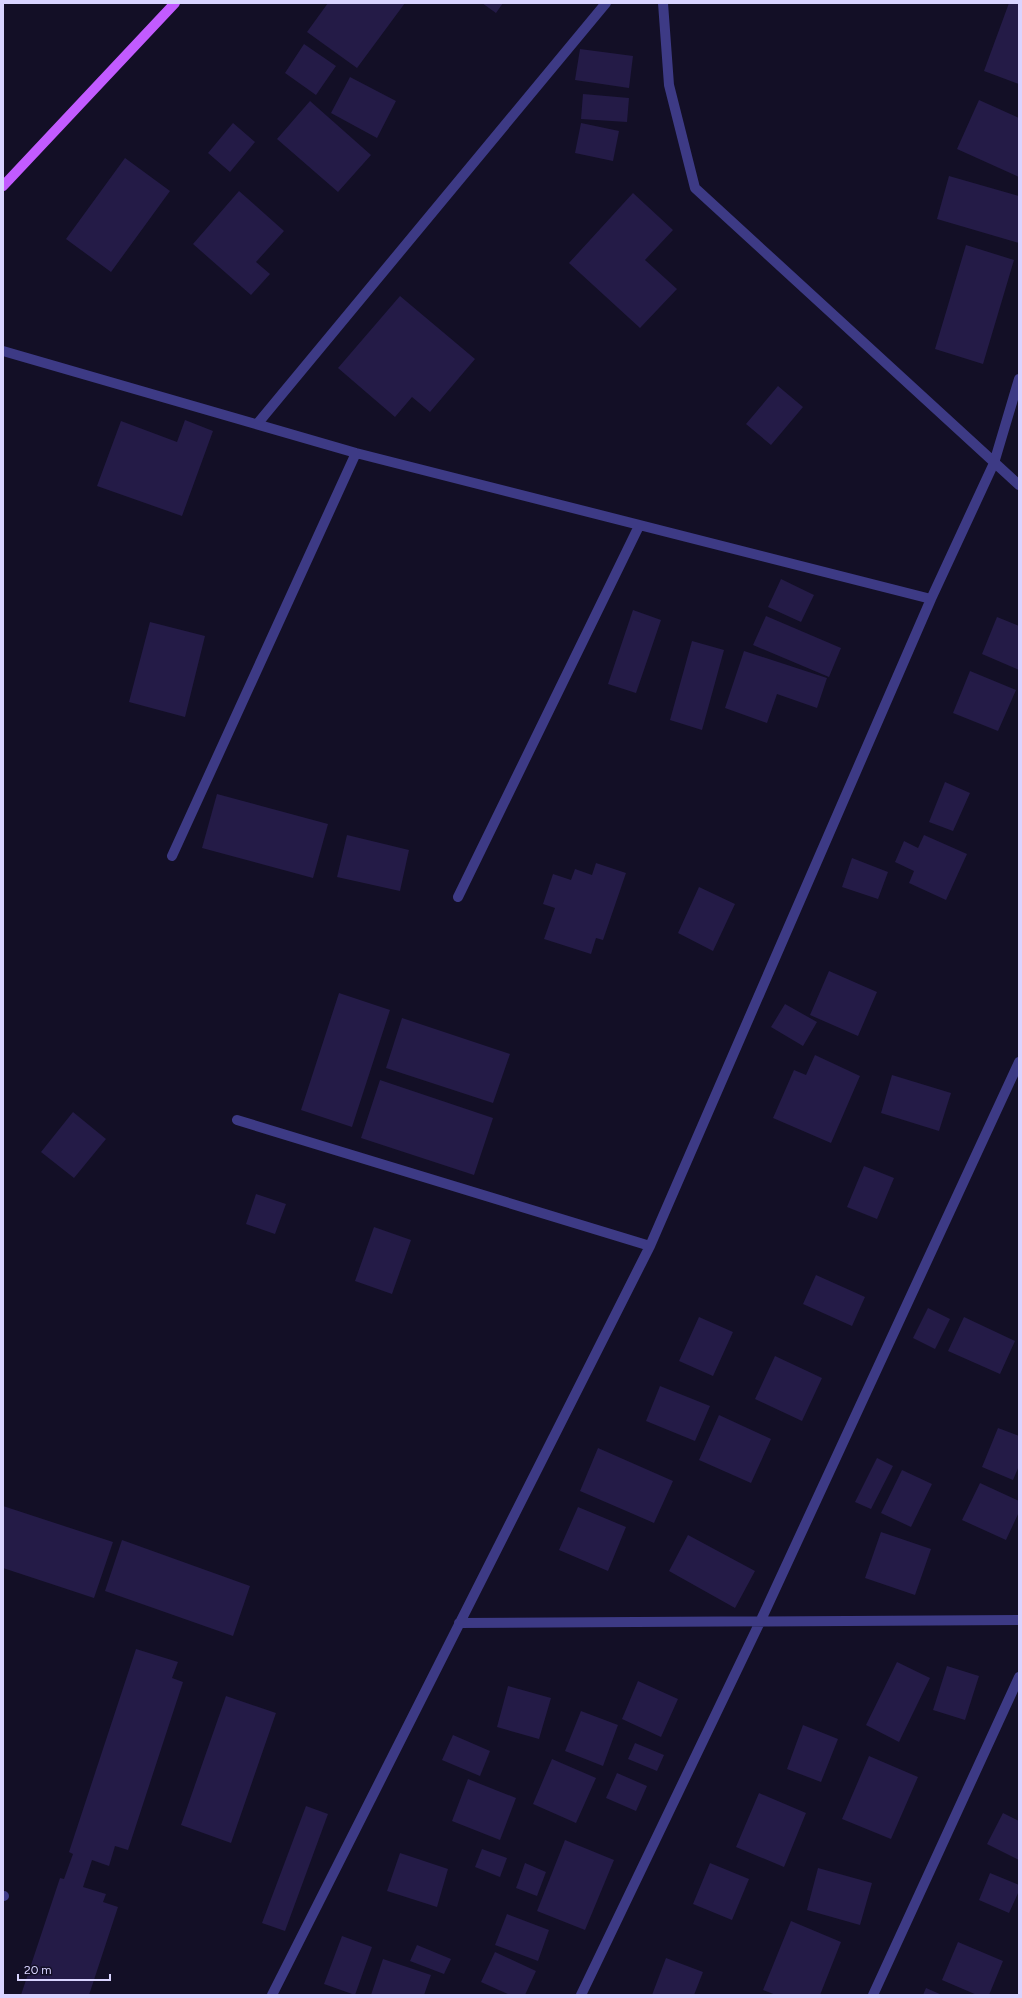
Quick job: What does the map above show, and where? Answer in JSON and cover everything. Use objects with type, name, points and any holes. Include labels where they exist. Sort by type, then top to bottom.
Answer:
[{"type":"main road","points":[[3,186],[175,3]]},
{"type":"street","points":[[258,423],[606,3]]},
{"type":"street","points":[[663,3],[669,85],[695,188],[1019,485]]},
{"type":"street","points":[[3,350],[258,423],[356,453],[931,599]]},
{"type":"street","points":[[272,1995],[650,1246],[931,599],[994,463],[1019,379]]},
{"type":"street","points":[[172,856],[356,453]]},
{"type":"street","points":[[458,896],[639,526]]},
{"type":"street","points":[[581,1995],[760,1622],[1019,1062]]},
{"type":"street","points":[[237,1120],[650,1246]]},
{"type":"street","points":[[459,1623],[1019,1620]]},
{"type":"street","points":[[872,1995],[1019,1677]]},
{"type":"building","points":[[328,3],[405,3],[357,68],[307,32]]},
{"type":"building","points":[[482,3],[503,3],[496,13]]},
{"type":"building","points":[[1009,3],[1019,3],[1019,84],[984,71]]},
{"type":"building","points":[[304,44],[336,66],[316,95],[285,73]]},
{"type":"building","points":[[580,49],[633,56],[629,88],[575,80]]},
{"type":"building","points":[[350,77],[396,101],[377,138],[331,113]]},
{"type":"building","points":[[583,94],[629,98],[627,122],[581,119]]},
{"type":"building","points":[[979,100],[1019,118],[1019,177],[957,149]]},
{"type":"building","points":[[310,101],[371,155],[338,192],[277,139]]},
{"type":"building","points":[[233,123],[255,142],[230,172],[208,153]]},
{"type":"building","points":[[581,123],[619,131],[613,161],[575,153]]},
{"type":"building","points":[[125,158],[170,191],[111,272],[66,239]]},
{"type":"building","points":[[949,176],[1019,196],[1019,243],[937,219]]},
{"type":"building","points":[[239,191],[284,231],[256,262],[270,274],[251,295],[193,244]]},
{"type":"building","points":[[633,193],[673,230],[645,260],[677,289],[640,328],[569,263]]},
{"type":"building","points":[[966,245],[1014,260],[983,364],[935,349]]},
{"type":"building","points":[[400,296],[475,359],[430,412],[412,397],[395,417],[338,368]]},
{"type":"building","points":[[778,386],[803,407],[771,445],[746,424]]},
{"type":"building","points":[[185,420],[213,431],[182,516],[97,486],[121,421],[177,442]]},
{"type":"building","points":[[781,579],[814,595],[801,622],[768,607]]},
{"type":"building","points":[[633,610],[661,620],[636,693],[608,684]]},
{"type":"building","points":[[766,616],[841,648],[829,677],[753,645]]},
{"type":"building","points":[[997,617],[1019,626],[1019,670],[982,654]]},
{"type":"building","points":[[150,622],[205,636],[185,717],[129,702]]},
{"type":"building","points":[[692,641],[724,650],[702,730],[670,720]]},
{"type":"building","points":[[744,651],[827,678],[817,708],[777,694],[767,723],[725,708]]},
{"type":"building","points":[[970,671],[1016,690],[998,731],[953,713]]},
{"type":"building","points":[[945,782],[970,793],[953,831],[929,822]]},
{"type":"building","points":[[217,794],[328,824],[313,878],[202,848]]},
{"type":"building","points":[[347,835],[409,850],[400,891],[337,877]]},
{"type":"building","points":[[924,835],[967,854],[946,900],[909,883],[914,871],[895,862],[904,841],[918,848]]},
{"type":"building","points":[[852,858],[888,872],[878,899],[842,887]]},
{"type":"building","points":[[596,863],[626,873],[603,940],[596,938],[591,954],[544,939],[555,908],[543,904],[553,874],[571,880],[575,869],[592,875]]},
{"type":"building","points":[[699,887],[735,904],[713,951],[678,933]]},
{"type":"building","points":[[829,971],[877,992],[858,1036],[810,1015]]},
{"type":"building","points":[[339,993],[390,1010],[352,1127],[301,1110]]},
{"type":"building","points":[[785,1004],[817,1022],[803,1046],[771,1027]]},
{"type":"building","points":[[402,1018],[510,1054],[493,1103],[386,1068]]},
{"type":"building","points":[[815,1055],[860,1076],[831,1143],[773,1118],[794,1070],[806,1075]]},
{"type":"building","points":[[892,1075],[951,1093],[939,1131],[881,1113]]},
{"type":"building","points":[[380,1080],[493,1118],[474,1175],[361,1138]]},
{"type":"building","points":[[73,1112],[106,1139],[74,1178],[41,1152]]},
{"type":"building","points":[[864,1166],[894,1178],[877,1219],[847,1207]]},
{"type":"building","points":[[256,1194],[286,1204],[275,1234],[246,1224]]},
{"type":"building","points":[[374,1227],[411,1240],[392,1294],[355,1281]]},
{"type":"building","points":[[816,1275],[865,1297],[852,1326],[803,1304]]},
{"type":"building","points":[[928,1308],[950,1319],[935,1349],[913,1338]]},
{"type":"building","points":[[699,1317],[733,1332],[713,1376],[679,1361]]},
{"type":"building","points":[[964,1317],[1015,1341],[1000,1374],[948,1351]]},
{"type":"building","points":[[775,1356],[822,1378],[802,1421],[755,1399]]},
{"type":"building","points":[[660,1386],[710,1406],[695,1441],[646,1421]]},
{"type":"building","points":[[719,1415],[771,1439],[751,1483],[699,1460]]},
{"type":"building","points":[[998,1428],[1019,1436],[1019,1466],[1013,1480],[982,1467]]},
{"type":"building","points":[[598,1448],[673,1481],[654,1523],[580,1491]]},
{"type":"building","points":[[877,1458],[893,1466],[871,1509],[855,1502]]},
{"type":"building","points":[[902,1470],[932,1484],[911,1527],[881,1513]]},
{"type":"building","points":[[980,1483],[1019,1501],[1019,1512],[1006,1540],[962,1520]]},
{"type":"building","points":[[3,1506],[113,1542],[94,1598],[3,1568]]},
{"type":"building","points":[[578,1507],[626,1527],[608,1571],[559,1550]]},
{"type":"building","points":[[881,1532],[931,1549],[915,1595],[865,1578]]},
{"type":"building","points":[[688,1535],[755,1571],[735,1608],[669,1571]]},
{"type":"building","points":[[122,1540],[250,1586],[233,1636],[105,1591]]},
{"type":"building","points":[[136,1649],[178,1662],[172,1678],[183,1682],[128,1850],[115,1846],[109,1866],[92,1860],[83,1887],[106,1894],[103,1902],[118,1907],[89,1995],[21,1995],[60,1878],[64,1879],[73,1854],[69,1852]]},
{"type":"building","points":[[897,1662],[930,1678],[899,1742],[866,1725]]},
{"type":"building","points":[[947,1666],[979,1676],[965,1720],[933,1710]]},
{"type":"building","points":[[638,1681],[678,1699],[661,1737],[622,1719]]},
{"type":"building","points":[[508,1686],[551,1698],[539,1739],[497,1727]]},
{"type":"building","points":[[226,1696],[276,1713],[231,1843],[181,1825]]},
{"type":"building","points":[[581,1711],[618,1725],[603,1766],[565,1751]]},
{"type":"building","points":[[803,1725],[838,1739],[821,1782],[787,1769]]},
{"type":"building","points":[[453,1735],[490,1751],[480,1776],[442,1760]]},
{"type":"building","points":[[635,1743],[664,1755],[657,1771],[628,1759]]},
{"type":"building","points":[[869,1756],[918,1777],[891,1839],[842,1819]]},
{"type":"building","points":[[552,1759],[596,1778],[576,1823],[533,1804]]},
{"type":"building","points":[[617,1773],[647,1786],[636,1811],[606,1798]]},
{"type":"building","points":[[468,1779],[516,1798],[500,1840],[452,1821]]},
{"type":"building","points":[[759,1793],[806,1813],[784,1867],[736,1847]]},
{"type":"building","points":[[306,1806],[328,1814],[285,1931],[262,1923]]},
{"type":"building","points":[[1003,1813],[1019,1821],[1019,1860],[987,1844]]},
{"type":"building","points":[[565,1840],[614,1860],[585,1930],[537,1911]]},
{"type":"building","points":[[482,1849],[507,1858],[500,1877],[475,1867]]},
{"type":"building","points":[[400,1853],[448,1869],[437,1907],[387,1891]]},
{"type":"building","points":[[525,1863],[546,1872],[537,1896],[516,1888]]},
{"type":"building","points":[[710,1863],[749,1879],[732,1920],[693,1904]]},
{"type":"building","points":[[818,1868],[872,1883],[860,1925],[807,1910]]},
{"type":"building","points":[[990,1873],[1019,1885],[1019,1891],[1009,1913],[979,1900]]},
{"type":"building","points":[[507,1914],[549,1930],[538,1961],[495,1945]]},
{"type":"building","points":[[791,1921],[841,1942],[820,1995],[776,1995],[763,1990]]},
{"type":"building","points":[[342,1936],[372,1947],[355,1995],[324,1984]]},
{"type":"building","points":[[958,1942],[1003,1961],[989,1995],[977,1995],[942,1980]]},
{"type":"building","points":[[417,1945],[451,1959],[444,1974],[410,1961]]},
{"type":"building","points":[[495,1952],[536,1971],[525,1995],[510,1995],[481,1982]]},
{"type":"building","points":[[666,1958],[703,1972],[694,1995],[652,1995]]},
{"type":"building","points":[[383,1959],[431,1975],[424,1995],[371,1995]]},
{"type":"building","points":[[926,1988],[942,1995],[923,1995]]}]
